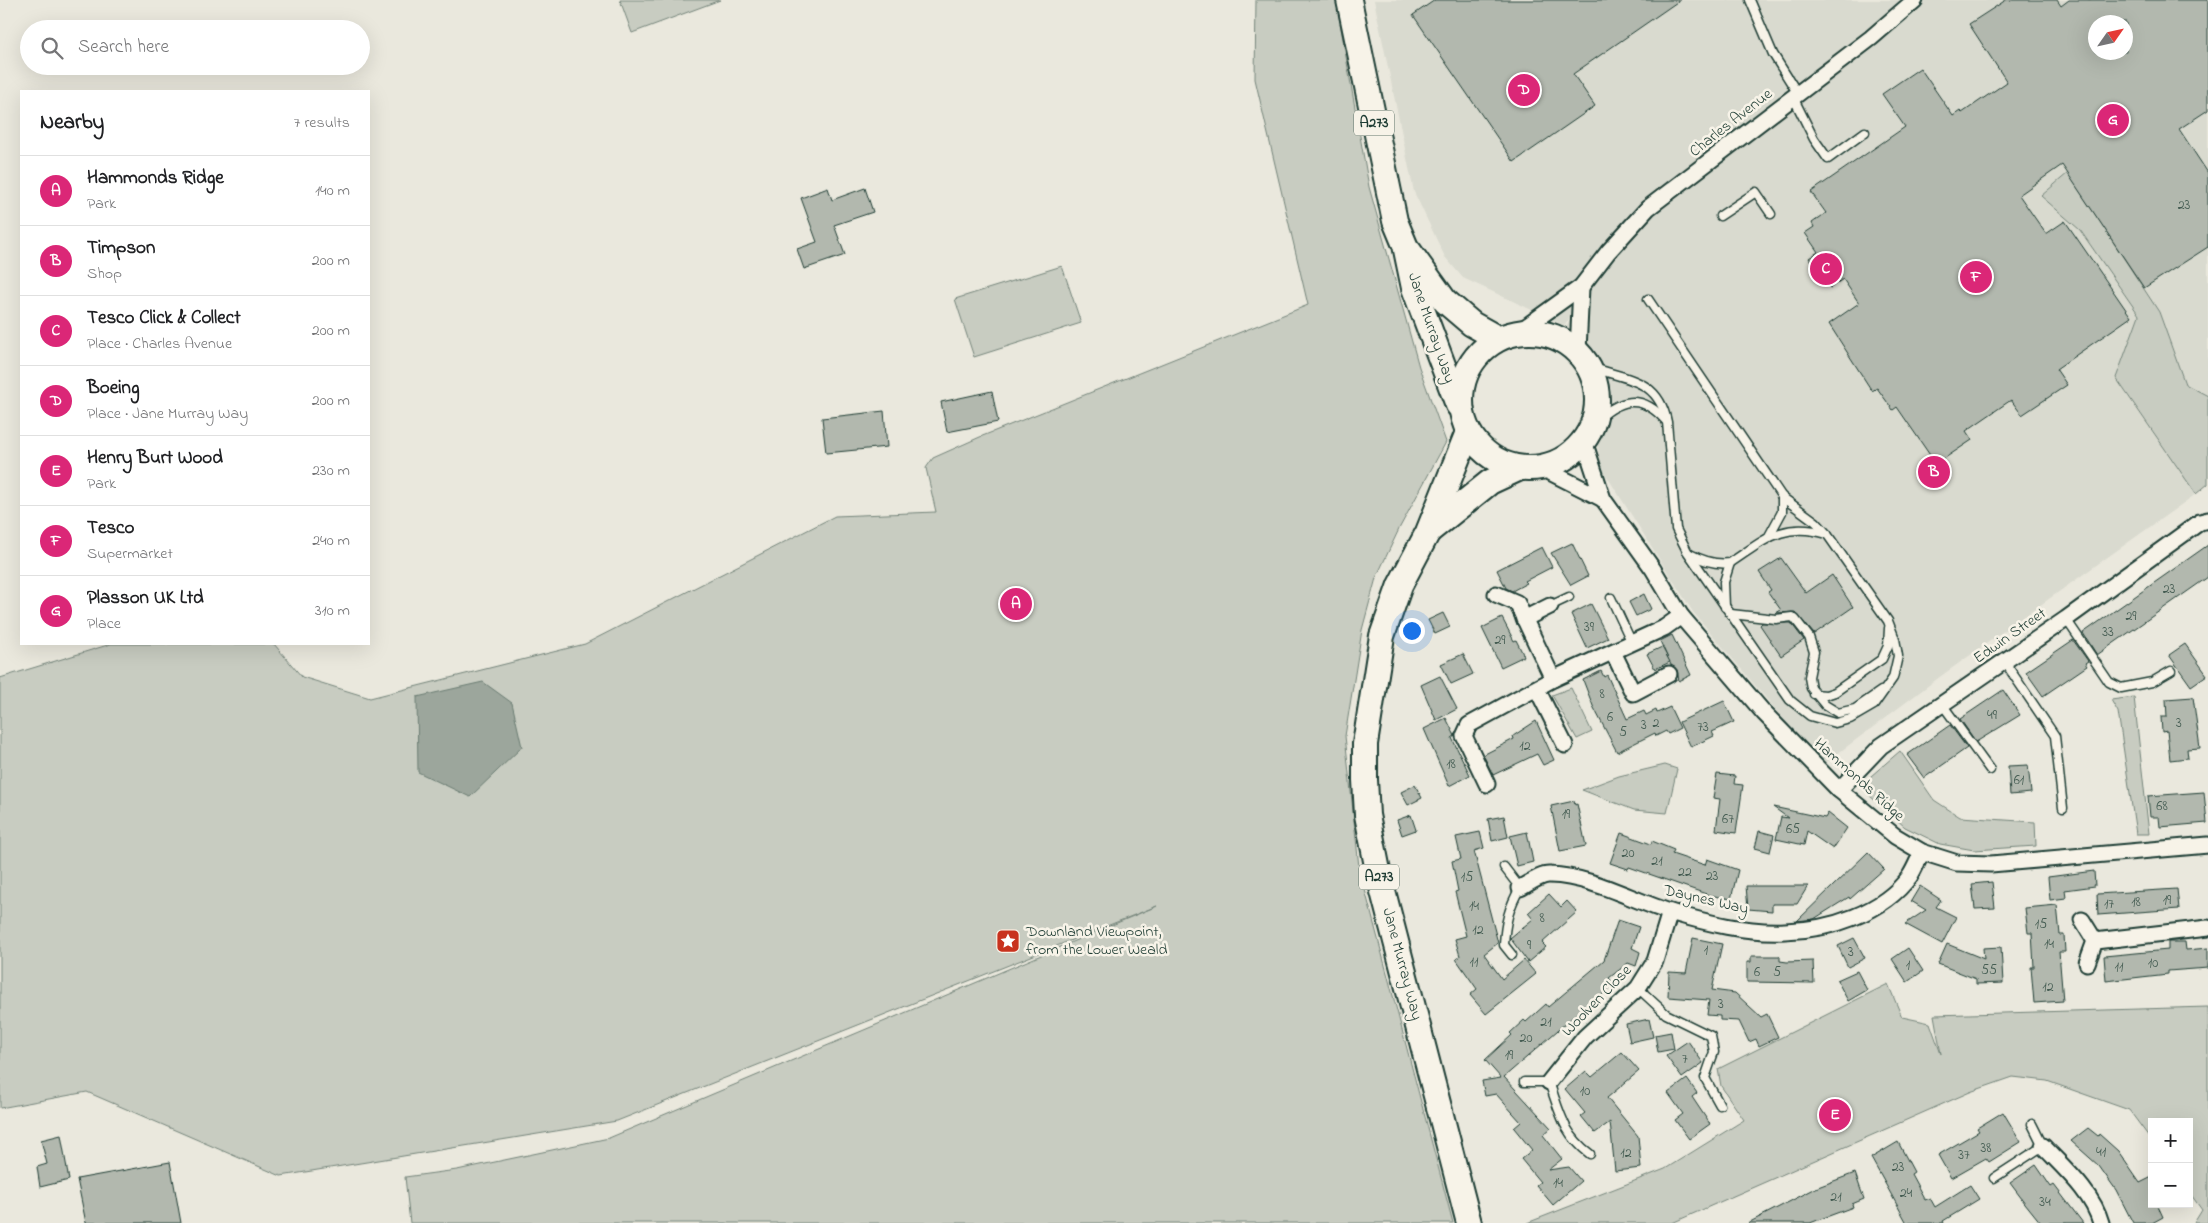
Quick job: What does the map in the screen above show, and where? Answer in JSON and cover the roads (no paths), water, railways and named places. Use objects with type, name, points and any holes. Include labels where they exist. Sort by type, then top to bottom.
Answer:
[{"type":"main road","name":"Jane Murray Way","points":[[1349,0],[1395,221],[1405,245],[1414,288],[1464,421],[1428,532],[1400,585],[1382,636],[1365,744],[1365,788],[1367,815],[1379,876],[1469,1223]]},
{"type":"main road","name":"Jane Murray Way","points":[[1405,245],[1445,301],[1472,324],[1497,338]]},
{"type":"main road","points":[[1520,332],[1541,332],[1554,336],[1583,358],[1595,382],[1598,402],[1589,432],[1572,453],[1558,462],[1531,468],[1499,462],[1481,450],[1464,421],[1461,389],[1467,368],[1480,351],[1497,338],[1520,332]]},
{"type":"main road","name":"Jane Murray Way","points":[[1428,532],[1490,482],[1531,468]]},
{"type":"street","name":"Charles Avenue","points":[[1520,332],[1580,287],[1608,252],[1648,208],[1681,185],[1871,38],[1915,0]]},
{"type":"street","points":[[1580,287],[1583,358]]},
{"type":"street","name":"Hammonds Ridge","points":[[1589,432],[1603,499],[1653,569],[1681,616],[1764,713],[1839,790],[1895,836],[1922,852],[1957,863],[1991,864],[2208,845]]},
{"type":"street","name":"Hammonds Ridge","points":[[1531,468],[1603,499]]},
{"type":"street","name":"Edwin Street","points":[[1839,790],[1881,746],[2066,619],[2200,522],[2208,520]]},
{"type":"street","points":[[1496,594],[1517,603],[1553,679]]},
{"type":"street","points":[[1524,619],[1550,606]]},
{"type":"street","points":[[1487,784],[1464,736],[1469,724],[1491,710],[1537,689],[1553,679],[1664,628],[1681,616]]},
{"type":"street","points":[[1613,652],[1633,692],[1669,674]]},
{"type":"street","points":[[1537,689],[1565,745]]},
{"type":"street","name":"Daynes Way","points":[[1520,888],[1548,874],[1597,885],[1670,912],[1740,928],[1786,931],[1830,925],[1873,909],[1891,895],[1909,876],[1922,852]]},
{"type":"street","name":"Woolven Close","points":[[1549,1082],[1585,1037],[1638,988],[1655,961],[1670,912]]},
{"type":"street","points":[[2082,920],[2095,941]]},
{"type":"street","points":[[2095,941],[2208,928]]},
{"type":"street","points":[[2087,963],[2095,941]]},
{"type":"street","points":[[2044,1146],[2083,1190],[2098,1214],[2101,1223]]},
{"type":"lane","points":[[1750,0],[1773,54],[1796,95],[1814,139],[1828,159],[1865,132]]},
{"type":"lane","points":[[1720,216],[1756,192],[1771,214]]},
{"type":"lane","points":[[1583,358],[1609,374],[1635,379],[1646,385],[1656,394],[1664,409],[1667,422],[1676,529],[1687,551],[1790,700],[1810,716],[1828,722],[1842,722],[1874,705],[1896,671],[1898,656],[1895,639],[1888,621],[1827,534],[1816,522],[1782,497],[1648,299]]},
{"type":"lane","points":[[1589,432],[1618,404],[1638,402],[1652,407],[1667,422]]},
{"type":"lane","points":[[1769,536],[1782,512],[1782,497]]},
{"type":"lane","points":[[1687,551],[1710,562],[1730,562],[1769,536],[1806,530],[1827,534]]},
{"type":"lane","points":[[1725,607],[1724,582],[1730,562]]},
{"type":"lane","points":[[1550,606],[1569,597]]},
{"type":"lane","points":[[1610,598],[1619,607],[1632,643]]},
{"type":"lane","points":[[1731,614],[1776,619],[1795,618],[1809,637],[1814,652],[1809,677],[1814,694],[1831,710],[1841,714],[1870,700],[1885,689]]},
{"type":"lane","points":[[2066,619],[2109,682],[2121,688],[2152,682],[2171,671]]},
{"type":"lane","points":[[1814,694],[1826,695],[1835,692],[1882,659],[1888,646],[1888,621]]},
{"type":"lane","points":[[2004,661],[2056,736],[2063,808]]},
{"type":"lane","points":[[1942,704],[1990,770]]},
{"type":"lane","points":[[1504,867],[1520,888],[1509,908],[1505,925],[1504,945],[1512,955]]},
{"type":"lane","points":[[1638,988],[1666,1014],[1711,1036],[1714,1052],[1704,1078],[1720,1105]]},
{"type":"lane","points":[[1524,1082],[1549,1082],[1564,1127],[1577,1144],[1590,1154]]},
{"type":"lane","points":[[1994,1178],[2044,1146],[2032,1124]]},
{"type":"place","name":"Boeing","points":[[1524,90]]},
{"type":"place","name":"Plasson UK Ltd","points":[[2113,120]]},
{"type":"place","name":"Tesco Click & Collect","points":[[1826,269]]},
{"type":"place","name":"Tesco","points":[[1976,277]]},
{"type":"place","name":"Timpson","points":[[1934,472]]},
{"type":"place","name":"Hammonds Ridge","points":[[1016,604]]},
{"type":"place","name":"Downland Viewpoint, from the Lower Weald","points":[[1008,941]]},
{"type":"place","name":"Henry Burt Wood","points":[[1835,1115]]}]
